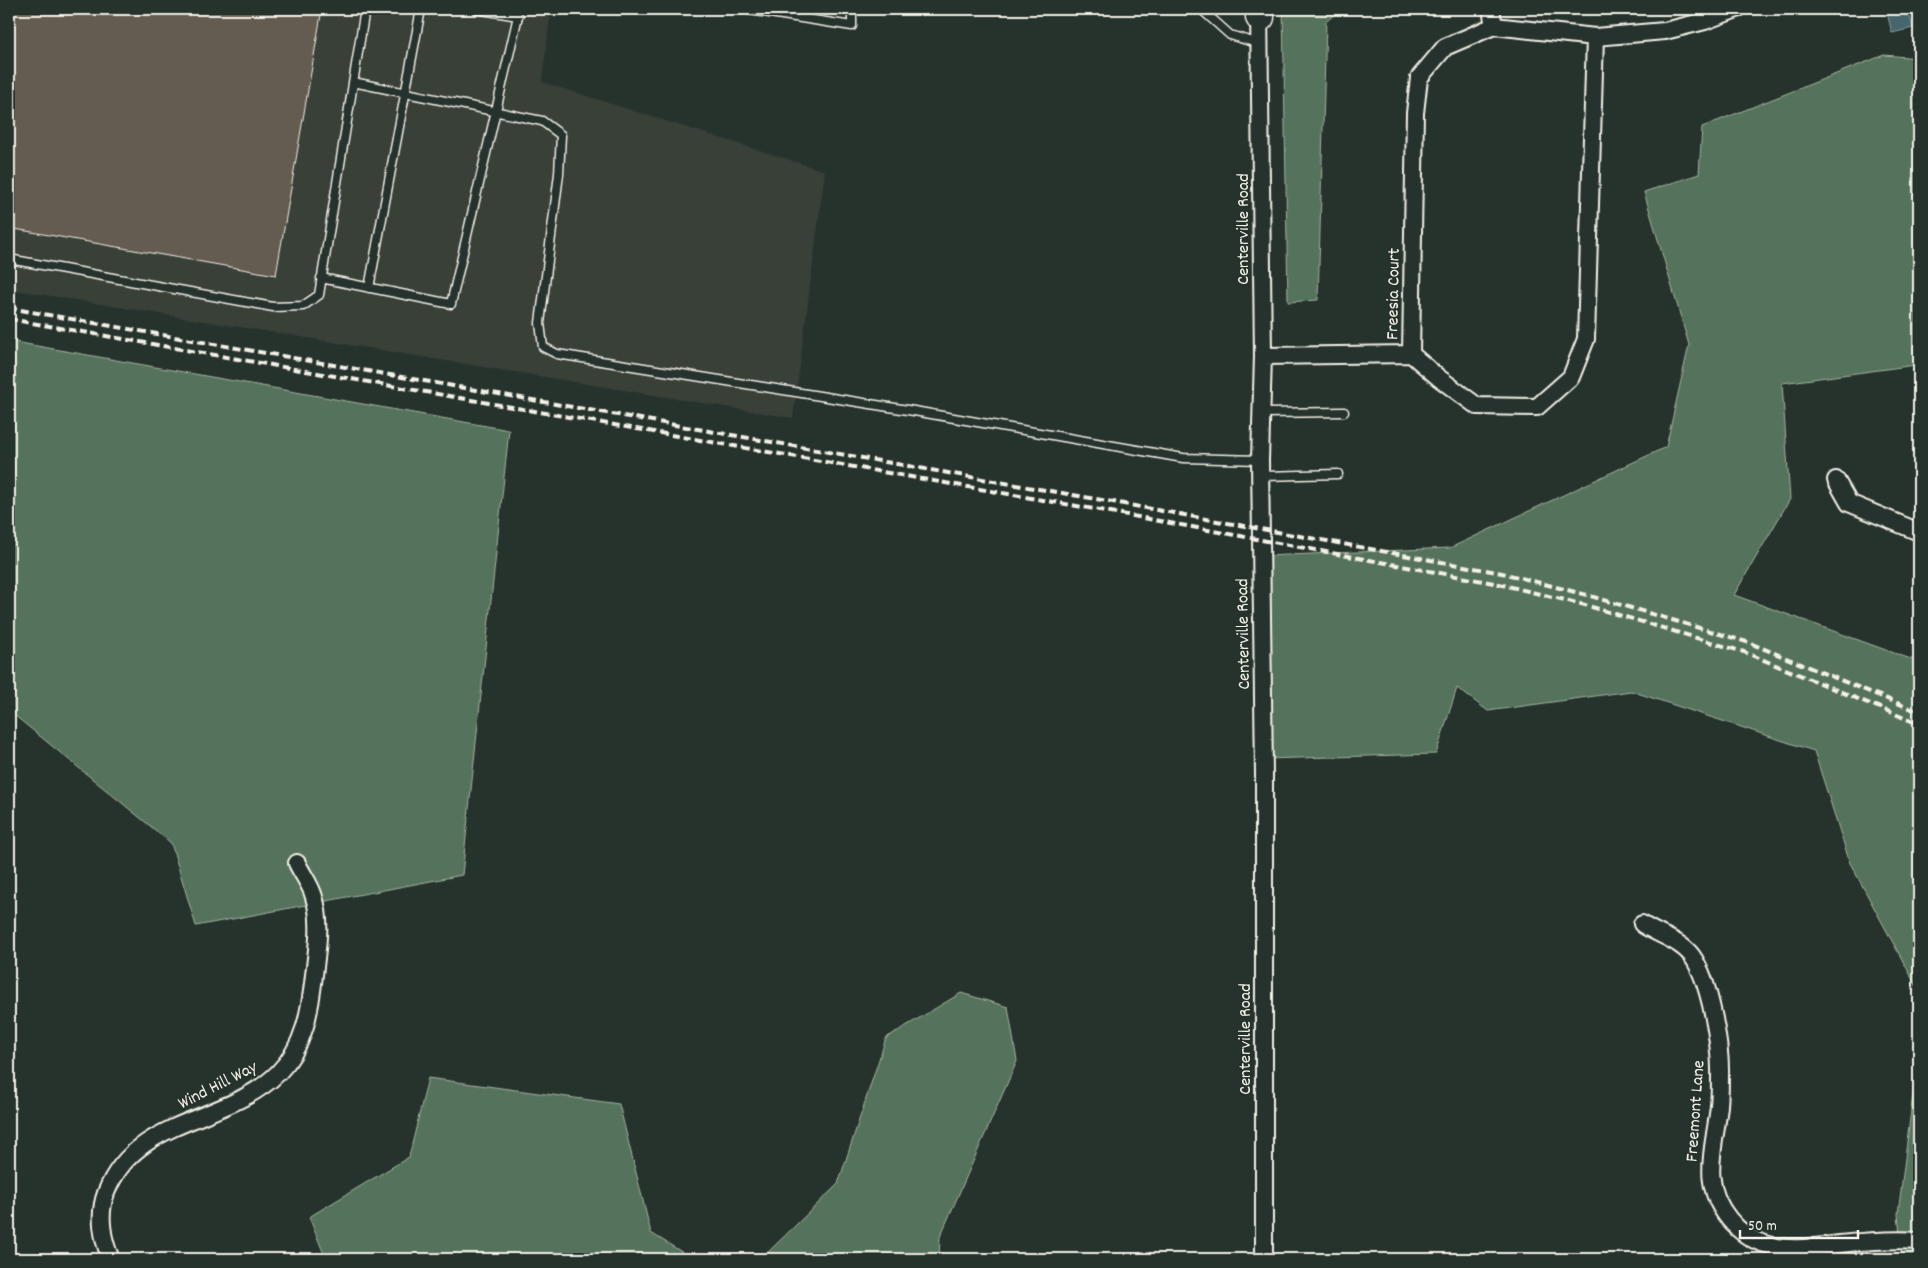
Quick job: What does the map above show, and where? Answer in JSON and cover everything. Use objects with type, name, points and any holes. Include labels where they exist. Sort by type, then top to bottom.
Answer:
[{"type":"street","points":[[1491,9],[1494,26]]},
{"type":"street","name":"Freesia Court","points":[[1595,37],[1586,339],[1571,377],[1537,407],[1478,406],[1439,378],[1411,354],[1415,113],[1419,78],[1445,47],[1494,26],[1595,37],[1665,31],[1703,15],[1737,9]]},
{"type":"street","name":"Centerville Road","points":[[1259,12],[1263,356],[1260,468],[1264,735],[1264,1259]]},
{"type":"street","points":[[1263,356],[1411,354]]},
{"type":"street","points":[[1836,480],[1850,503],[1919,532]]},
{"type":"street","name":"Wind Hill Way","points":[[111,1259],[103,1234],[102,1214],[111,1180],[120,1165],[132,1153],[152,1139],[258,1089],[280,1072],[298,1047],[310,1013],[319,921],[314,896],[297,863]]},
{"type":"street","name":"Freemont Lane","points":[[1642,924],[1653,932],[1685,948],[1698,966],[1708,994],[1716,1032],[1720,1074],[1718,1114],[1710,1158],[1711,1182],[1718,1202],[1735,1226],[1752,1239],[1783,1248],[1797,1249],[1879,1240],[1919,1241]]},
{"type":"lane","points":[[9,260],[273,308],[303,306],[319,295],[365,9]]},
{"type":"lane","points":[[369,288],[421,9]]},
{"type":"lane","points":[[321,278],[451,304],[518,16],[476,9]]},
{"type":"lane","points":[[743,9],[852,26],[852,9]]},
{"type":"lane","points":[[1201,9],[1230,35],[1260,44]]},
{"type":"lane","points":[[353,82],[542,121],[561,135],[559,174],[540,323],[543,347],[556,354],[914,411],[1184,458],[1260,468],[1338,474]]},
{"type":"lane","points":[[1261,413],[1344,412]]},
{"type":"shaded area","points":[[9,9],[551,9],[542,82],[825,171],[793,418],[9,289]]},
{"type":"green space","points":[[1283,9],[1340,9],[1326,22],[1318,300],[1288,302]]},
{"type":"green space","points":[[1884,55],[1919,58],[1919,373],[1916,365],[1782,383],[1790,499],[1734,595],[1919,662],[1919,991],[1850,863],[1814,751],[1631,691],[1488,711],[1457,688],[1436,754],[1264,759],[1265,556],[1450,548],[1666,447],[1689,345],[1644,192],[1699,174],[1702,127]]},
{"type":"green space","points":[[9,341],[509,430],[462,875],[196,926],[171,843],[14,715],[9,713]]},
{"type":"green space","points":[[961,993],[1008,1007],[1017,1061],[940,1237],[939,1259],[761,1259],[838,1184],[886,1038]]},
{"type":"green space","points":[[1919,1046],[1919,1259],[1902,1259],[1898,1214]]},
{"type":"green space","points":[[428,1078],[619,1104],[651,1233],[693,1259],[326,1259],[309,1217],[409,1157]]},
{"type":"water","points":[[1886,9],[1908,9],[1913,28],[1892,33]]},
{"type":"building","points":[[9,9],[322,9],[276,275],[9,228]]},
{"type":"railway","points":[[9,308],[1113,502],[1502,573],[1587,595],[1747,642],[1919,712]]},
{"type":"railway","points":[[9,319],[1111,512],[1499,584],[1585,605],[1744,652],[1919,724]]}]
